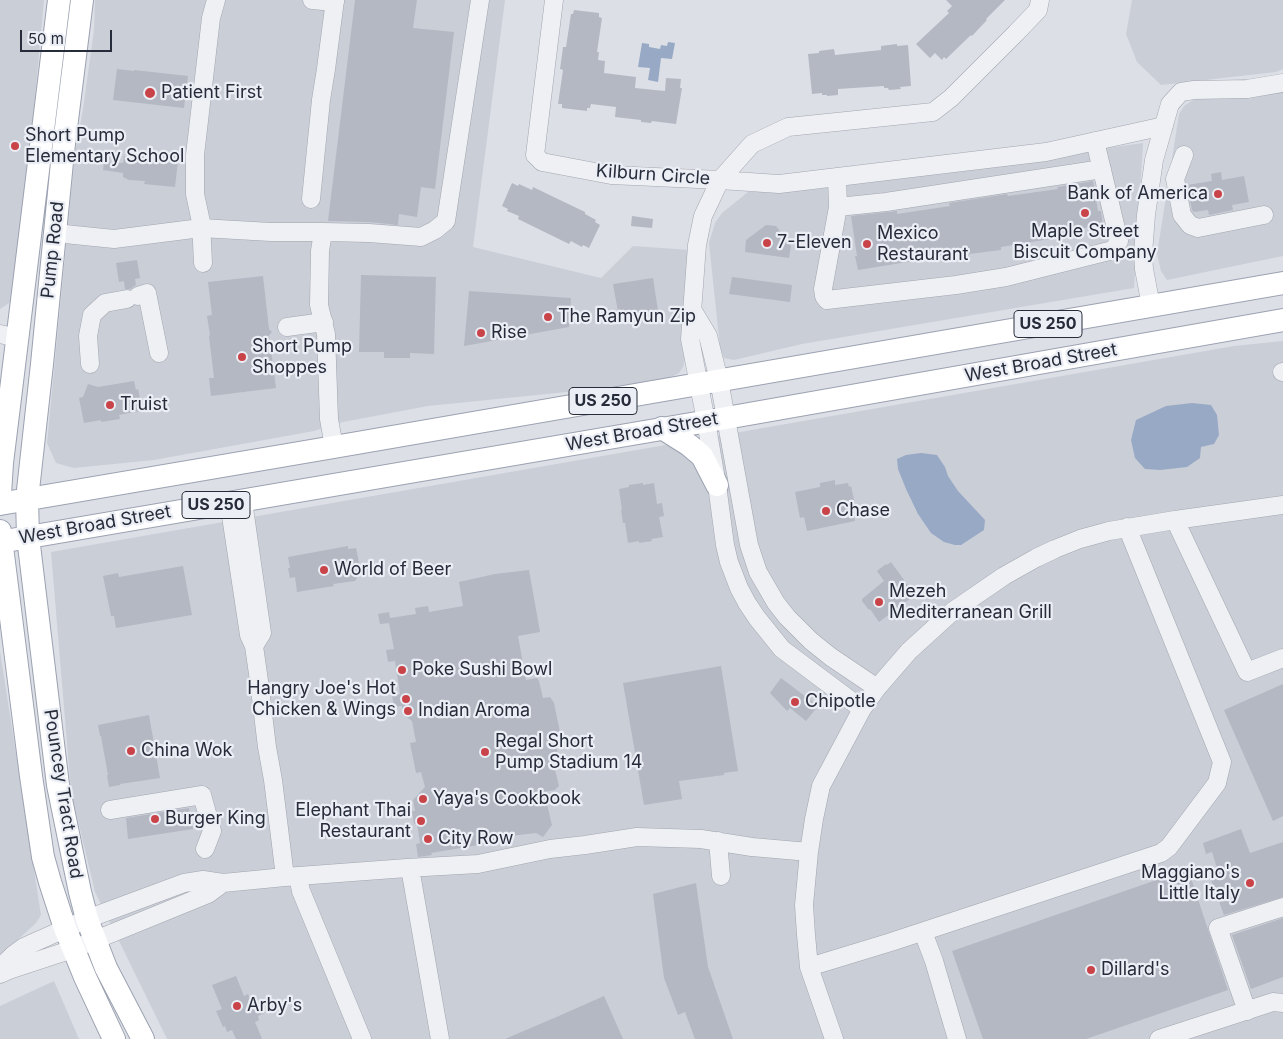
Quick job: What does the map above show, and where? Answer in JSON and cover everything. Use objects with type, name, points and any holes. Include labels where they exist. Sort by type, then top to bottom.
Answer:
[{"type":"main road","name":"Pump Road","points":[[0,494],[9,336],[59,0]]},
{"type":"main road","name":"Pump Road","points":[[28,537],[27,500],[63,152],[82,0]]},
{"type":"main road","name":"West Broad Street","points":[[0,504],[1283,283]]},
{"type":"main road","name":"West Broad Street","points":[[0,542],[1283,320]]},
{"type":"main road","points":[[662,428],[702,456],[716,485]]},
{"type":"main road","name":"Pouncey Tract Road","points":[[0,530],[0,542],[40,839],[50,882],[69,939],[114,1039]]},
{"type":"main road","name":"Pouncey Tract Road","points":[[28,537],[58,785],[72,856],[91,930],[106,968],[143,1039]]},
{"type":"street","points":[[203,264],[201,228],[195,194],[195,155],[212,18],[216,0]]},
{"type":"street","points":[[311,199],[321,100],[335,1],[312,0]]},
{"type":"street","points":[[55,233],[114,239],[201,228],[421,236],[435,230],[446,221],[480,0]]},
{"type":"street","name":"Kilburn Circle","points":[[554,0],[535,155],[542,162],[611,175],[720,180],[752,144],[758,141],[779,141],[787,132],[788,127],[933,112],[951,98],[1038,10],[1040,0]]},
{"type":"street","points":[[1151,306],[1144,268],[1144,234],[1154,160],[1170,104],[1181,92],[1247,89],[1283,83]]},
{"type":"street","points":[[877,688],[831,657],[811,641],[787,617],[765,586],[749,545],[716,419],[709,382],[690,340],[699,231],[703,216],[720,180],[779,184],[1046,152],[1164,126]]},
{"type":"street","points":[[837,176],[838,207],[823,289],[827,300],[956,285],[1006,277],[1113,250],[1119,241],[1095,141]]},
{"type":"street","points":[[1184,155],[1175,179],[1182,215],[1190,225],[1198,228],[1264,215]]},
{"type":"street","points":[[838,207],[886,202],[1102,169]]},
{"type":"street","points":[[323,232],[320,250],[319,305],[324,322],[327,345],[329,420],[334,447]]},
{"type":"street","points":[[90,364],[88,336],[92,315],[105,303],[138,296],[159,353]]},
{"type":"street","points":[[286,327],[324,322]]},
{"type":"street","points":[[716,419],[716,485],[724,545],[734,575],[747,603],[782,649],[862,709]]},
{"type":"street","points":[[236,502],[249,636],[254,646],[292,876],[301,891],[362,1039]]},
{"type":"street","points":[[834,1039],[809,967],[804,905],[809,852],[821,786],[862,709],[877,688],[909,651],[953,611],[1004,576],[1036,558],[1080,539],[1109,530],[1283,505]]},
{"type":"street","points":[[1175,520],[1247,672],[1283,658]]},
{"type":"street","points":[[809,967],[923,932],[1161,853],[1169,847],[1217,783],[1222,762],[1127,527]]},
{"type":"street","points":[[110,810],[202,795],[212,831],[205,848]]},
{"type":"street","points":[[0,974],[184,883],[204,880],[223,883],[292,876],[478,864],[550,849],[637,837],[702,839],[752,847],[809,852]]},
{"type":"street","points":[[718,842],[721,876]]},
{"type":"street","points":[[410,868],[440,1039]]},
{"type":"street","points":[[1246,1011],[1218,928],[1283,907]]},
{"type":"street","points":[[923,932],[958,1039]]},
{"type":"street","points":[[0,968],[24,947],[69,939]]},
{"type":"street","points":[[1159,1039],[1273,1002],[1283,1003]]},
{"type":"shaded area","name":"Short Pump Elementary School","points":[[0,0],[44,0],[17,291],[14,298],[0,309]]},
{"type":"shaded area","points":[[95,0],[505,0],[473,247],[601,278],[633,246],[690,250],[683,367],[679,373],[669,378],[596,389],[428,406],[343,422],[314,431],[154,460],[74,468],[56,463],[47,443],[75,153],[94,30]]},
{"type":"shaded area","points":[[1132,0],[1283,0],[1283,69],[1276,72],[1161,85],[1137,62],[1126,34]]},
{"type":"shaded area","points":[[1283,88],[1283,256],[1167,280],[1161,271],[1157,254],[1179,114],[1184,106],[1196,98]]},
{"type":"shaded area","points":[[1143,143],[1134,288],[802,344],[734,360],[724,358],[720,347],[709,243],[715,223],[722,213],[748,192],[818,189]]},
{"type":"shaded area","points":[[1283,341],[1283,1039],[167,1039],[95,892],[71,791],[51,552],[1234,346]]},
{"type":"shaded area","points":[[0,651],[41,915],[36,923],[0,956]]},
{"type":"shaded area","points":[[54,981],[79,1039],[0,1039],[0,1006]]},
{"type":"water","points":[[668,42],[675,43],[672,59],[661,58],[658,82],[648,80],[650,68],[638,67],[642,43],[649,44],[649,47],[660,49],[661,45],[667,46]]},
{"type":"water","points":[[1192,403],[1211,405],[1217,415],[1219,435],[1214,444],[1201,447],[1200,458],[1187,467],[1160,470],[1145,469],[1135,458],[1131,440],[1136,420],[1166,406]]},
{"type":"water","points":[[921,453],[937,455],[958,491],[985,520],[984,530],[961,545],[944,542],[931,533],[918,514],[906,489],[898,469],[897,459],[906,455]]},
{"type":"building","points":[[355,0],[417,0],[413,28],[454,32],[435,189],[421,187],[417,217],[399,214],[398,225],[328,221]]},
{"type":"building","points":[[946,0],[1005,0],[972,36],[946,59],[944,57],[942,60],[935,53],[930,58],[916,44],[949,13],[947,11],[952,6]]},
{"type":"building","points":[[574,10],[599,13],[599,17],[602,18],[597,52],[599,52],[598,60],[605,61],[604,73],[636,77],[635,88],[665,91],[666,78],[681,79],[680,88],[682,88],[676,124],[652,121],[651,123],[641,122],[641,120],[615,117],[616,107],[591,104],[587,111],[562,108],[562,104],[558,104],[563,70],[560,69],[563,47],[566,47],[571,14],[573,14]]},
{"type":"building","points":[[897,44],[897,46],[908,45],[911,86],[889,90],[884,88],[884,86],[838,89],[838,95],[827,96],[822,95],[822,93],[812,94],[808,54],[834,49],[835,55],[881,50],[881,46]]},
{"type":"building","name":"Patient First","points":[[117,69],[188,76],[184,108],[113,100]]},
{"type":"building","points":[[132,155],[178,161],[175,187],[144,184],[145,181],[129,180],[123,177],[123,173],[103,170],[104,162],[123,163],[124,156],[132,157]]},
{"type":"building","name":"Bank of America","points":[[1221,172],[1222,180],[1244,176],[1249,202],[1232,205],[1233,210],[1209,215],[1208,210],[1194,212],[1187,185],[1212,181],[1211,174]]},
{"type":"building","points":[[1093,181],[1098,211],[1101,211],[1103,225],[1071,230],[1071,233],[1050,236],[1050,239],[1001,247],[1001,250],[969,254],[969,252],[858,270],[851,216],[897,211],[897,214],[950,206],[949,203],[1007,194],[1008,196],[1058,189],[1057,187]]},
{"type":"building","points":[[512,183],[532,190],[533,187],[585,212],[585,214],[596,220],[595,222],[600,225],[589,248],[583,245],[582,247],[571,241],[569,244],[518,219],[519,216],[507,211],[508,209],[502,206]]},
{"type":"building","points":[[632,216],[653,219],[652,228],[631,226]]},
{"type":"building","name":"7-Eleven","points":[[766,225],[776,226],[791,246],[789,258],[745,252],[746,240]]},
{"type":"building","points":[[137,260],[140,278],[135,279],[136,285],[130,289],[125,289],[124,281],[119,282],[116,263]]},
{"type":"building","points":[[361,275],[436,277],[434,354],[410,353],[410,358],[384,358],[384,352],[359,352]]},
{"type":"building","name":"Short Pump Shoppes","points":[[263,276],[269,329],[272,332],[269,335],[276,388],[211,396],[209,378],[214,378],[207,316],[212,315],[208,282]]},
{"type":"building","points":[[732,277],[792,285],[790,302],[729,294]]},
{"type":"building","points":[[653,278],[659,317],[620,323],[613,284]]},
{"type":"building","points":[[469,291],[571,298],[569,327],[464,346]]},
{"type":"building","name":"Truist","points":[[134,381],[140,398],[138,399],[140,411],[119,415],[120,419],[84,423],[79,398],[83,397],[88,384],[98,387]]},
{"type":"building","name":"Chase","points":[[835,480],[835,485],[848,483],[849,487],[851,486],[855,504],[852,505],[855,521],[807,531],[804,517],[800,518],[795,492],[820,487],[820,483]]},
{"type":"building","points":[[643,483],[643,485],[654,483],[657,504],[662,503],[664,516],[659,517],[663,537],[651,539],[652,541],[628,543],[625,523],[623,523],[619,489]]},
{"type":"building","name":"World of Beer","points":[[348,546],[348,549],[356,548],[361,572],[355,581],[297,592],[295,577],[290,578],[288,557]]},
{"type":"building","points":[[891,562],[915,595],[879,622],[862,599],[884,581],[877,571]]},
{"type":"building","points":[[183,566],[192,615],[116,628],[114,616],[111,616],[103,576],[118,573],[119,577]]},
{"type":"building","points":[[529,570],[540,632],[518,636],[526,680],[537,678],[543,698],[550,697],[554,703],[560,732],[555,736],[559,762],[554,766],[559,786],[555,790],[544,792],[552,825],[543,837],[536,833],[510,836],[511,841],[431,853],[432,855],[418,857],[416,844],[420,843],[417,823],[414,824],[412,811],[415,811],[413,800],[425,787],[421,772],[416,773],[410,743],[416,742],[412,721],[403,714],[402,706],[394,707],[392,695],[400,694],[395,661],[388,662],[386,650],[394,649],[389,623],[380,624],[378,614],[389,612],[390,618],[416,614],[415,608],[428,606],[429,612],[463,606],[459,582],[495,574]]},
{"type":"building","points":[[721,666],[738,771],[724,773],[724,775],[679,781],[682,799],[644,805],[623,683]]},
{"type":"building","name":"Chipotle","points":[[781,678],[818,706],[806,721],[790,708],[787,711],[770,693]]},
{"type":"building","points":[[1283,684],[1283,816],[1273,821],[1224,710]]},
{"type":"building","points":[[149,715],[160,778],[109,787],[98,725]]},
{"type":"building","name":"Burger King","points":[[189,808],[193,829],[128,839],[126,818]]},
{"type":"building","points":[[1241,829],[1250,853],[1283,842],[1283,897],[1224,915],[1211,880],[1220,878],[1212,852],[1206,854],[1203,843]]},
{"type":"building","name":"Dillard's","points":[[1188,869],[1228,990],[1086,1039],[983,1039],[952,951]]},
{"type":"building","points":[[696,883],[708,967],[733,1039],[695,1039],[685,1012],[678,1015],[664,978],[653,894]]},
{"type":"building","points":[[1283,918],[1283,977],[1251,989],[1232,935]]},
{"type":"building","name":"Arby's","points":[[236,976],[244,996],[248,994],[254,1008],[261,1005],[265,1013],[258,1016],[259,1020],[255,1022],[262,1039],[236,1039],[232,1030],[227,1032],[225,1026],[223,1027],[216,1011],[222,1009],[212,985]]},
{"type":"building","points":[[604,996],[623,1039],[505,1039],[561,1015]]},
{"type":"place","name":"Patient First","points":[[150,93]]},
{"type":"place","name":"Short Pump Elementary School","points":[[15,146]]},
{"type":"place","name":"Bank of America","points":[[1218,194]]},
{"type":"place","name":"Maple Street Biscuit Company","points":[[1085,213]]},
{"type":"place","name":"7-Eleven","points":[[767,243]]},
{"type":"place","name":"Mexico Restaurant","points":[[867,244]]},
{"type":"place","name":"The Ramyun Zip","points":[[548,317]]},
{"type":"place","name":"Rise","points":[[481,333]]},
{"type":"place","name":"Short Pump Shoppes","points":[[242,357]]},
{"type":"place","name":"Truist","points":[[110,405]]},
{"type":"place","name":"Chase","points":[[826,511]]},
{"type":"place","name":"World of Beer","points":[[324,570]]},
{"type":"place","name":"Mezeh Mediterranean Grill","points":[[879,602]]},
{"type":"place","name":"Poke Sushi Bowl","points":[[402,670]]},
{"type":"place","name":"Hangry Joe's Hot Chicken & Wings","points":[[406,699]]},
{"type":"place","name":"Chipotle","points":[[795,702]]},
{"type":"place","name":"Indian Aroma","points":[[408,711]]},
{"type":"place","name":"China Wok","points":[[131,751]]},
{"type":"place","name":"Regal Short Pump Stadium 14","points":[[485,752]]},
{"type":"place","name":"Yaya's Cookbook","points":[[423,799]]},
{"type":"place","name":"Burger King","points":[[155,819]]},
{"type":"place","name":"Elephant Thai Restaurant","points":[[421,821]]},
{"type":"place","name":"City Row","points":[[428,839]]},
{"type":"place","name":"Maggiano's Little Italy","points":[[1250,883]]},
{"type":"place","name":"Dillard's","points":[[1091,970]]},
{"type":"place","name":"Arby's","points":[[237,1006]]}]
